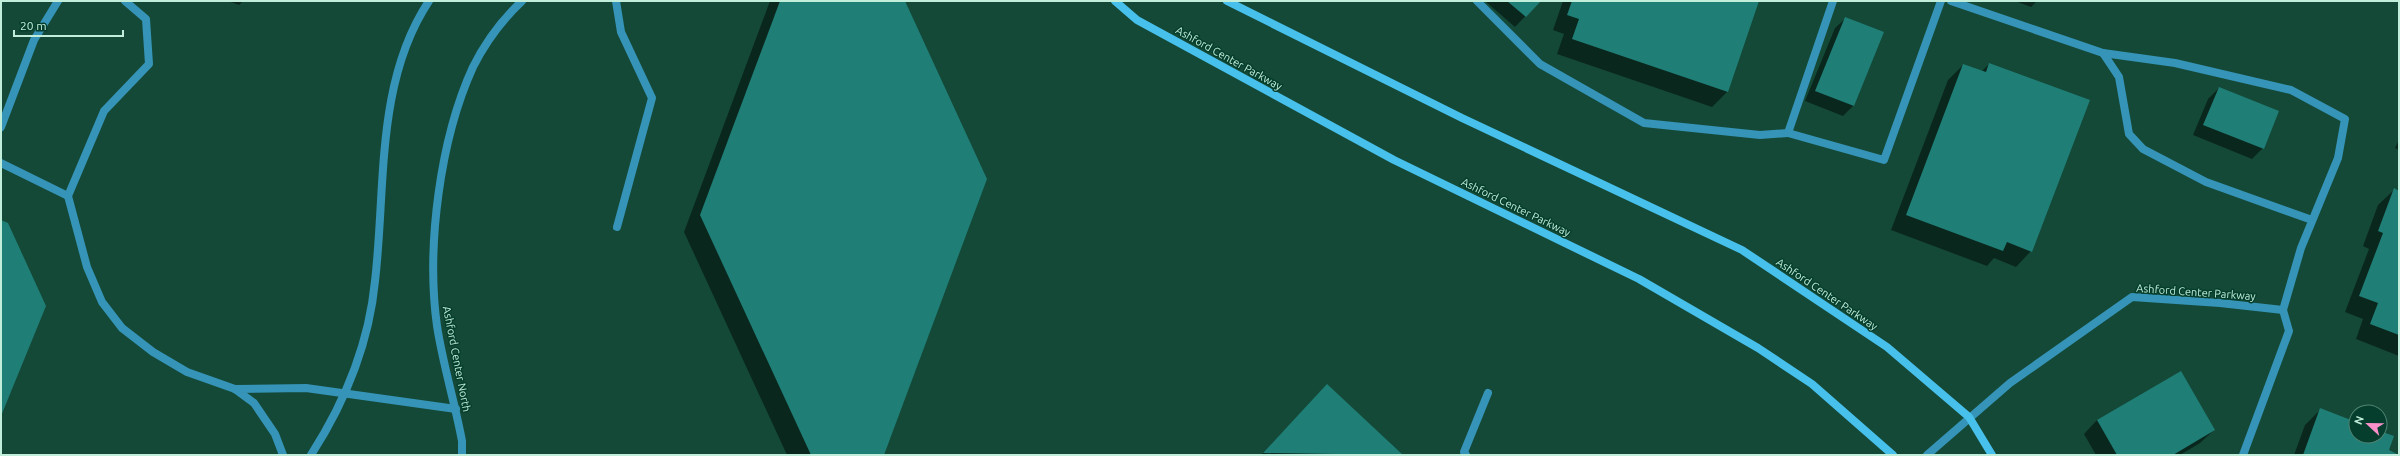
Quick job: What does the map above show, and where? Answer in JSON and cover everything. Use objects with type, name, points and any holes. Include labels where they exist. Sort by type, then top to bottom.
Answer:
[{"type":"street","points":[[1,127],[34,40],[58,1]]},
{"type":"street","points":[[125,1],[146,18],[149,64],[104,111],[68,196],[87,267],[102,302],[122,328],[153,352],[187,372],[235,389],[254,403],[266,418],[275,434],[283,455]]},
{"type":"street","points":[[311,455],[346,393],[361,348],[375,282],[392,92],[404,50],[429,1]]},
{"type":"street","name":"Ashford Center North","points":[[462,455],[462,441],[443,355],[434,294],[435,232],[443,171],[450,132],[474,66],[493,35],[522,1]]},
{"type":"street","points":[[616,1],[621,32],[652,98],[617,227]]},
{"type":"street","name":"Ashford Center Parkway","points":[[1116,1],[1137,20],[1394,160],[1639,279],[1758,348],[1812,384],[1893,455]]},
{"type":"street","name":"Ashford Center Parkway","points":[[1227,1],[1462,118],[1742,250],[1887,348],[1969,417],[1992,455]]},
{"type":"street","points":[[1477,1],[1540,64],[1644,123],[1760,135],[1788,133],[1884,160],[1941,1]]},
{"type":"street","points":[[1788,133],[1833,1]]},
{"type":"street","points":[[1951,1],[2103,53],[2176,63],[2291,90],[2345,119],[2338,158],[2312,220],[2283,310],[2289,332],[2243,455]]},
{"type":"street","points":[[2103,53],[2119,77],[2129,134],[2143,149],[2206,182],[2312,220]]},
{"type":"street","points":[[1,163],[68,196]]},
{"type":"street","name":"Ashford Center Parkway","points":[[1927,455],[1969,417],[2010,384],[2132,298],[2220,303],[2283,310]]},
{"type":"street","points":[[235,389],[306,388],[456,410]]},
{"type":"street","points":[[1466,455],[1464,452],[1488,393]]},
{"type":"building","points":[[780,1],[905,1],[987,179],[884,455],[811,455],[700,215]]},
{"type":"building","points":[[1507,1],[1541,1],[1526,17]]},
{"type":"building","points":[[1572,1],[1759,1],[1728,92],[1572,39],[1579,19],[1567,15]]},
{"type":"building","points":[[1845,17],[1884,32],[1854,106],[1815,91]]},
{"type":"building","points":[[1989,63],[2090,100],[2032,252],[2007,242],[2003,251],[1906,215],[1963,64],[1986,72]]},
{"type":"building","points":[[2219,87],[2279,111],[2264,149],[2203,125]]},
{"type":"building","points":[[2394,188],[2399,191],[2399,335],[2370,324],[2378,303],[2359,296],[2383,233],[2378,231]]},
{"type":"building","points":[[1,220],[8,223],[46,306],[1,416]]},
{"type":"building","points":[[2181,371],[2215,430],[2173,455],[2117,455],[2097,420]]},
{"type":"building","points":[[1327,384],[1403,455],[1263,453]]},
{"type":"building","points":[[2320,408],[2348,419],[2348,444],[2388,444],[2388,434],[2394,436],[2389,450],[2399,455],[2303,455]]}]
